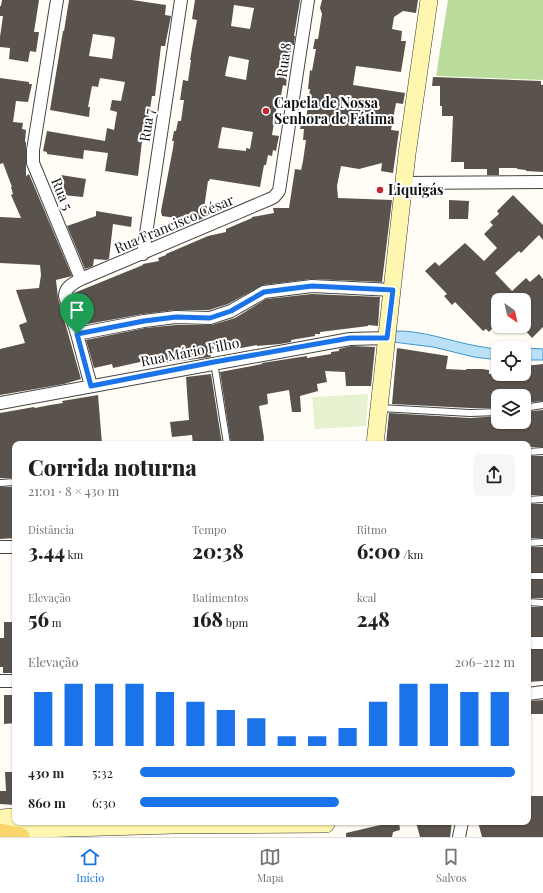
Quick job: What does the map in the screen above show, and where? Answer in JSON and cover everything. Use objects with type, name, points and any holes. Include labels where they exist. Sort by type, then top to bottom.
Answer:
[{"type":"main road","points":[[375,441],[404,183],[429,0]]},
{"type":"main road","points":[[7,829],[141,825]]},
{"type":"main road","points":[[212,825],[326,828]]},
{"type":"street","name":"Rua 5","points":[[56,0],[33,150],[33,163],[81,279]]},
{"type":"street","name":"Rua 7","points":[[143,254],[181,0]]},
{"type":"street","name":"Rua 8","points":[[277,194],[280,188],[308,0]]},
{"type":"street","points":[[404,183],[543,182]]},
{"type":"street","name":"Rua Francisco César","points":[[81,279],[270,199],[277,194]]},
{"type":"street","points":[[81,279],[72,284],[65,292],[65,296],[91,386]]},
{"type":"street","points":[[77,334],[144,321],[176,317],[210,318],[231,311],[264,292],[312,286],[393,290]]},
{"type":"street","name":"Rua Mário Filho","points":[[0,403],[214,362],[350,338],[387,338]]},
{"type":"street","points":[[0,547],[12,547]]},
{"type":"street","points":[[531,643],[543,643]]},
{"type":"street","points":[[0,681],[12,681]]},
{"type":"street","points":[[531,694],[543,692]]},
{"type":"street","points":[[459,837],[461,825]]},
{"type":"lane","points":[[214,362],[227,441]]},
{"type":"lane","points":[[531,407],[543,405]]},
{"type":"lane","points":[[380,408],[470,413],[491,412]]},
{"type":"lane","points":[[531,452],[543,451]]},
{"type":"lane","points":[[0,483],[12,482]]},
{"type":"lane","points":[[531,500],[543,499]]},
{"type":"lane","points":[[531,543],[543,542]]},
{"type":"lane","points":[[531,576],[543,576]]},
{"type":"lane","points":[[531,602],[543,603]]},
{"type":"green space","points":[[448,0],[543,0],[543,80],[436,76]]},
{"type":"green space","points":[[368,394],[366,426],[315,429],[312,397]]},
{"type":"water","points":[[394,331],[415,332],[491,348],[491,359],[474,357],[433,347],[393,342]]},
{"type":"water","points":[[531,348],[543,349],[543,360],[531,360]]},
{"type":"building","points":[[2,0],[39,0],[34,32],[39,32],[36,52],[30,51],[28,62],[9,59],[10,48],[0,47],[3,16],[0,16],[0,6]]},
{"type":"building","points":[[69,0],[132,0],[166,5],[165,15],[171,16],[165,46],[161,46],[155,96],[152,96],[147,128],[149,128],[147,141],[142,141],[138,176],[105,171],[108,153],[84,150],[83,159],[47,154],[47,152],[43,151],[47,131],[105,141],[107,128],[114,130],[117,112],[110,110],[112,100],[121,101],[125,82],[100,78],[98,87],[92,86],[88,107],[90,107],[89,117],[50,110]],"holes":[[[93,34],[114,37],[112,59],[89,56]]]},
{"type":"building","points":[[195,0],[300,0],[294,45],[292,45],[290,58],[288,58],[285,75],[287,76],[286,86],[283,85],[279,105],[277,105],[272,135],[279,136],[276,151],[273,150],[272,156],[268,155],[266,165],[264,165],[260,187],[210,179],[208,181],[204,208],[223,210],[196,221],[162,216],[161,211],[173,148],[174,141],[172,141],[174,131],[176,131],[178,121],[181,121],[184,100],[180,100],[183,80],[188,81],[197,20],[192,19]],"holes":[[[234,5],[254,8],[250,29],[231,26]],[[229,56],[249,60],[246,80],[225,76]],[[222,127],[253,132],[250,149],[246,148],[246,151],[218,148]]]},
{"type":"building","points":[[322,0],[418,0],[416,13],[403,11],[394,17],[392,29],[402,31],[401,41],[406,41],[401,72],[356,66],[353,85],[405,93],[403,104],[396,103],[391,130],[399,131],[393,173],[381,171],[382,163],[359,169],[341,166],[337,186],[338,198],[392,200],[382,282],[312,279],[263,285],[228,304],[209,310],[175,310],[82,325],[73,295],[74,293],[143,264],[159,261],[158,258],[166,254],[208,236],[226,232],[226,229],[252,217],[274,213],[273,208],[289,208],[295,169],[301,170],[303,161],[306,140],[303,140],[304,129],[300,129],[302,119],[306,120],[310,89],[308,89],[310,70],[312,71],[316,49],[313,49],[315,39],[318,39],[322,14],[320,8]]},
{"type":"building","points":[[433,77],[541,81],[541,85],[543,85],[543,172],[526,171],[517,168],[499,168],[499,175],[487,175],[487,169],[464,169],[464,162],[451,162],[453,116],[442,116],[442,106],[440,106],[440,86],[432,86]]},
{"type":"building","points":[[0,78],[29,82],[29,84],[32,84],[28,102],[16,101],[13,122],[23,123],[22,129],[26,130],[26,176],[29,174],[72,276],[56,280],[58,298],[81,379],[64,384],[0,395],[0,349],[25,343],[19,325],[27,322],[16,290],[39,288],[41,275],[40,265],[0,263],[0,217],[21,218],[11,195],[13,194],[12,187],[3,163],[0,164]]},
{"type":"building","points":[[61,175],[86,179],[83,197],[62,195],[64,185],[60,185]]},
{"type":"building","points":[[513,195],[543,225],[543,240],[539,235],[521,253],[519,251],[495,273],[512,291],[526,278],[530,282],[539,274],[543,279],[543,327],[532,338],[528,333],[531,333],[531,293],[491,293],[491,330],[489,332],[486,329],[483,331],[455,302],[452,305],[444,296],[447,294],[425,271],[435,262],[439,266],[465,243],[484,261],[497,248],[484,234],[493,225],[490,222],[499,214],[497,211]]},
{"type":"building","points":[[449,200],[469,201],[468,219],[449,219]]},
{"type":"building","points":[[96,211],[132,217],[131,227],[113,224],[109,259],[94,259],[93,266],[85,269],[67,226],[96,216]]},
{"type":"building","points":[[312,294],[380,297],[378,326],[368,325],[320,332],[320,334],[315,334],[315,336],[291,340],[291,342],[280,344],[257,345],[230,350],[210,351],[211,357],[150,365],[149,360],[113,368],[112,364],[94,368],[86,340],[145,328],[176,325],[212,325],[235,318],[266,299]]},
{"type":"building","points":[[351,346],[375,347],[371,386],[346,386],[345,372],[325,371],[327,382],[317,384],[318,391],[300,396],[301,412],[292,412],[289,390],[267,394],[268,404],[259,406],[264,441],[231,441],[220,372],[262,363],[331,354],[331,352],[339,351],[339,349]]},
{"type":"building","points":[[397,348],[448,356],[446,369],[489,370],[489,374],[491,374],[491,381],[531,381],[531,365],[543,364],[543,401],[531,402],[531,389],[491,389],[491,408],[392,404]]},
{"type":"building","points":[[211,374],[222,441],[193,441],[192,435],[172,437],[170,422],[189,420],[186,377]]},
{"type":"building","points":[[98,395],[102,441],[12,441],[12,478],[0,478],[0,413],[63,403],[62,401]]},
{"type":"building","points":[[543,410],[543,447],[531,447],[531,441],[386,441],[389,413],[470,418],[491,416],[491,429],[531,429],[531,411]]},
{"type":"building","points":[[531,456],[543,456],[543,495],[531,495]]},
{"type":"building","points":[[0,487],[12,487],[12,538],[0,539]]},
{"type":"building","points":[[531,504],[543,504],[543,538],[531,538]]},
{"type":"building","points":[[531,547],[543,547],[543,572],[531,572]]},
{"type":"building","points":[[531,580],[543,580],[543,598],[531,598]]},
{"type":"building","points":[[531,607],[543,607],[543,636],[531,636]]},
{"type":"building","points":[[4,622],[12,622],[12,673],[3,673],[3,667],[0,667],[0,638],[4,638]]},
{"type":"building","points":[[531,650],[543,650],[543,681],[531,682]]},
{"type":"building","points":[[4,695],[12,695],[12,723],[4,724]]},
{"type":"building","points":[[543,700],[543,714],[531,714],[531,701]]},
{"type":"building","points":[[5,772],[12,772],[12,805],[0,804],[0,791],[6,791]]},
{"type":"building","points":[[531,796],[543,796],[543,837],[482,837],[479,825],[531,825]]},
{"type":"building","points":[[380,825],[399,825],[400,830],[393,832],[392,837],[346,837],[346,833]]},
{"type":"building","points":[[417,825],[452,825],[450,837],[420,837]]},
{"type":"place","name":"Capela de Nossa Senhora de Fátima","points":[[266,111]]},
{"type":"place","name":"Liquigás","points":[[380,190]]},
{"type":"route","points":[[312,286],[393,290],[387,338],[350,338],[91,386],[77,334],[144,321],[176,317],[210,318],[231,311],[264,292],[312,286]]}]
